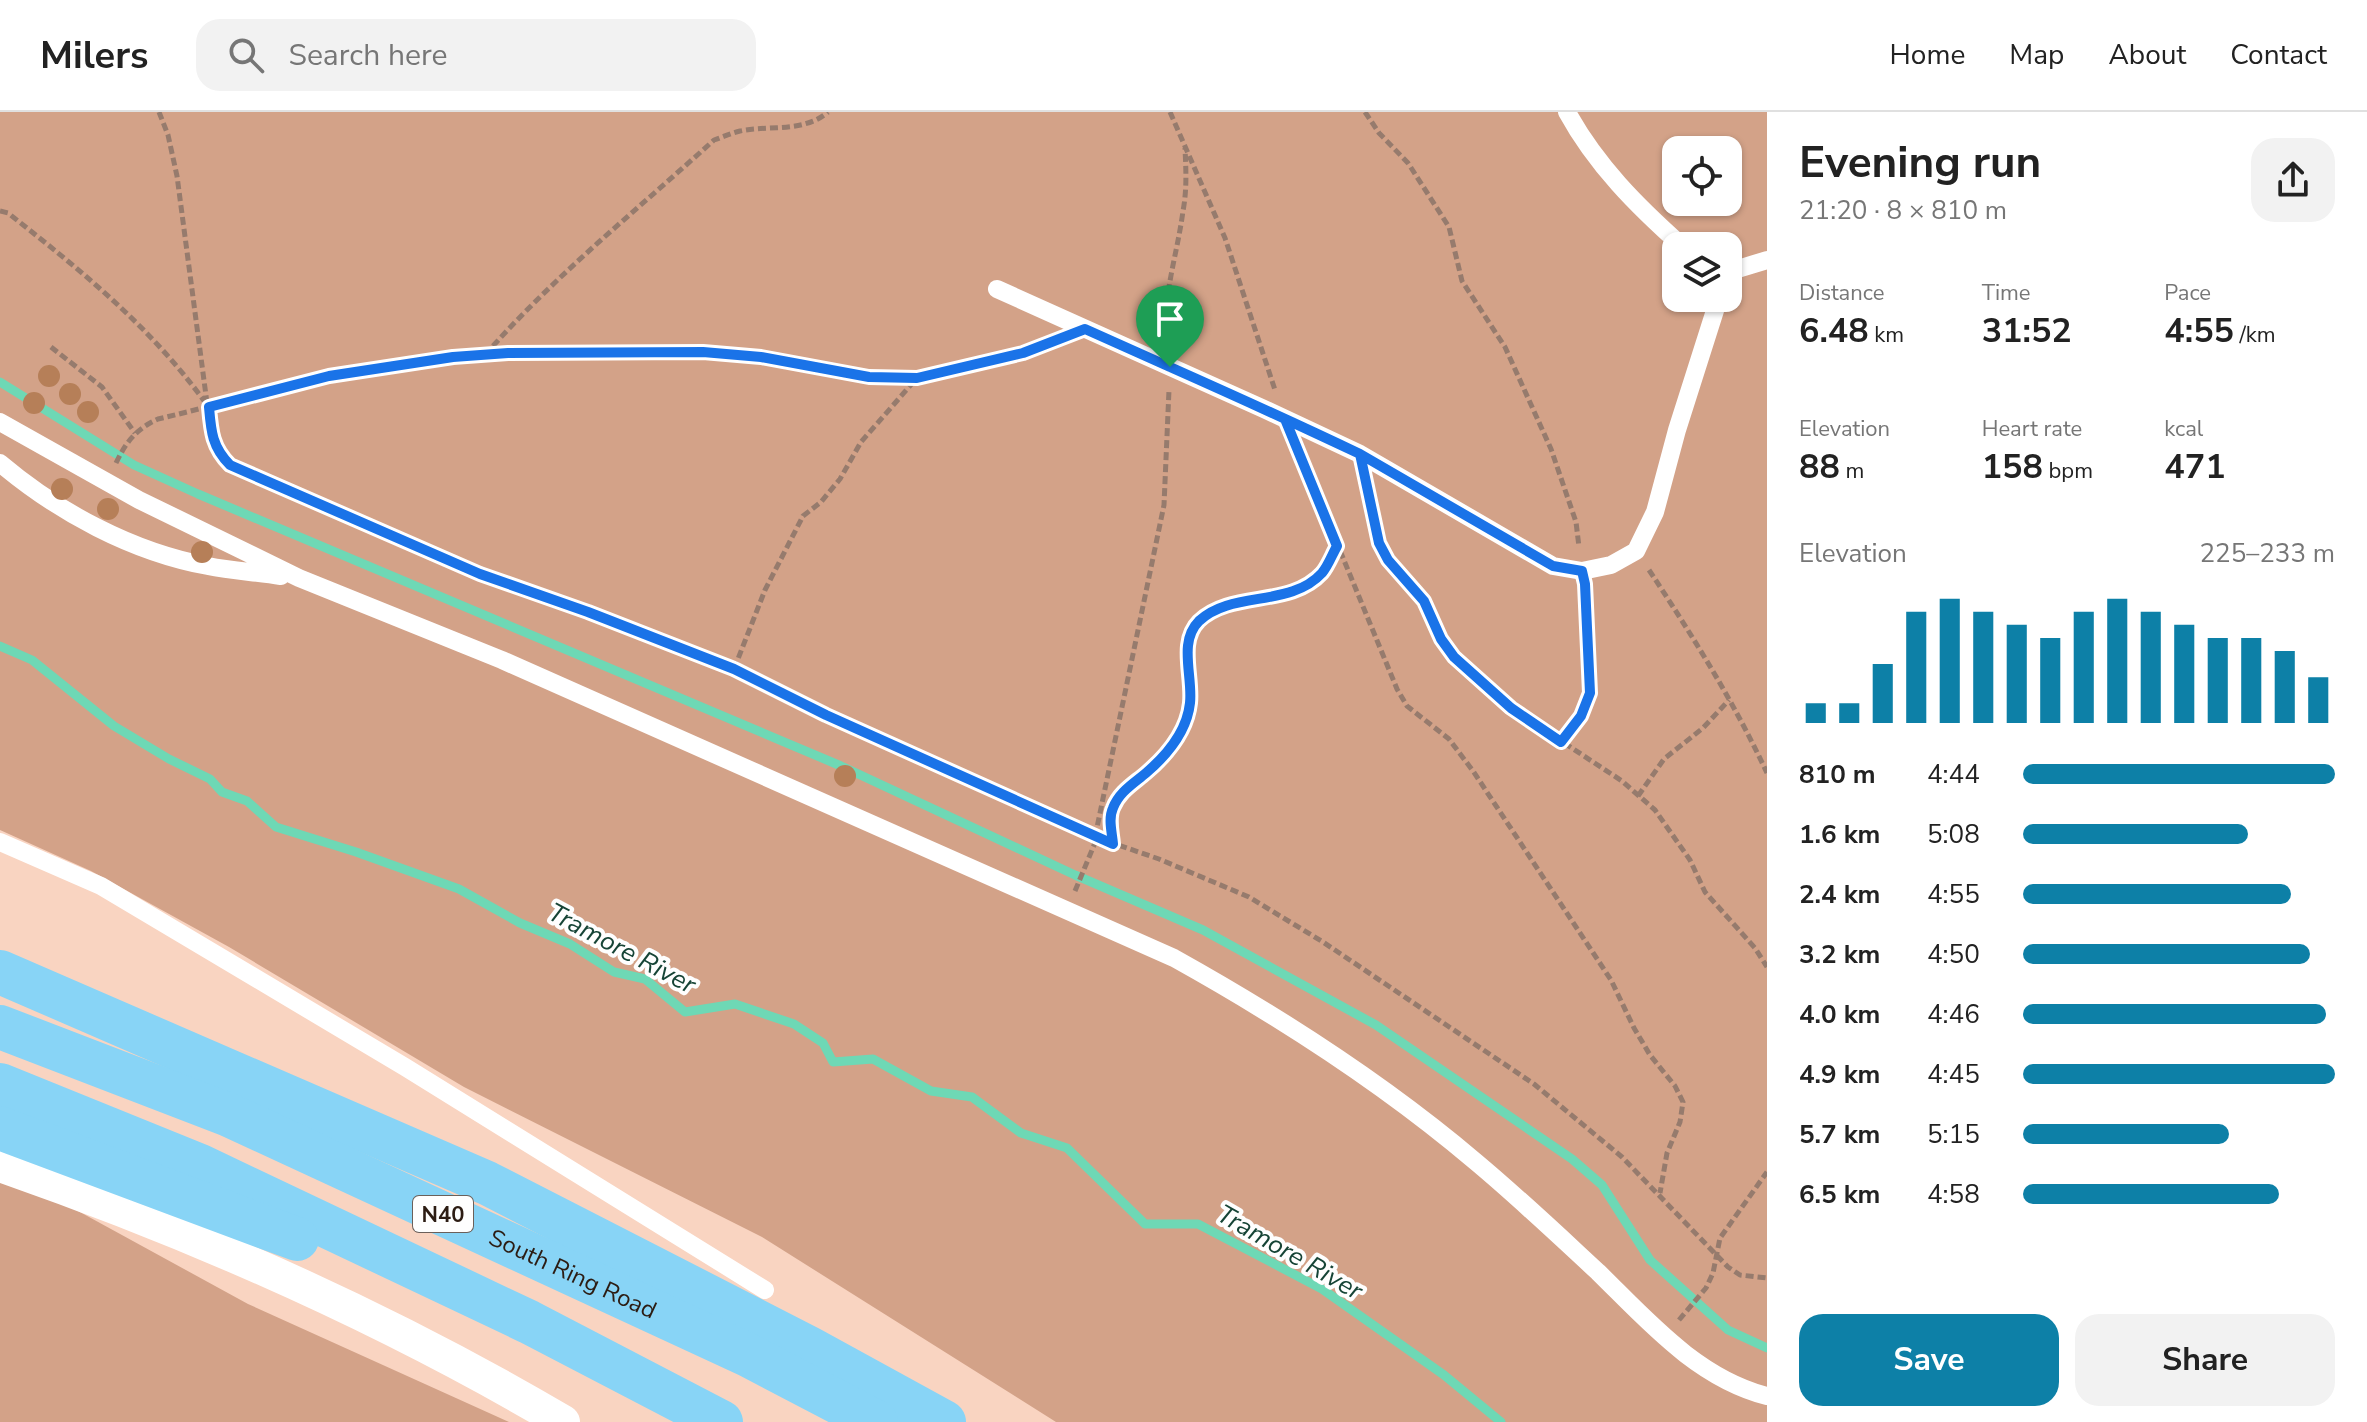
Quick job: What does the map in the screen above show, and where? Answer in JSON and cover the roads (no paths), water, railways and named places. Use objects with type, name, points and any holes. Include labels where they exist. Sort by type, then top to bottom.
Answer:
[{"type":"highway","points":[[0,972],[487,1183],[809,1348],[944,1422]]},
{"type":"highway","points":[[0,983],[229,1115]]},
{"type":"highway","name":"South Ring Road","points":[[0,1027],[229,1115],[748,1355],[876,1422]]},
{"type":"highway","name":"N40","points":[[0,1085],[200,1166],[529,1322],[721,1422]]},
{"type":"highway","points":[[0,1128],[204,1206],[529,1322]]},
{"type":"street","points":[[0,1165],[158,1225],[316,1292],[423,1344],[563,1422]]},
{"type":"lane","points":[[1567,112],[1583,142],[1610,177],[1667,232]]},
{"type":"lane","points":[[1742,268],[1767,260]]},
{"type":"lane","points":[[997,289],[1360,454],[1553,566],[1582,571],[1611,565],[1636,551],[1655,512],[1715,312]]},
{"type":"lane","points":[[0,422],[139,500],[299,578],[502,660],[1162,953],[1222,985],[1416,1114],[1477,1162],[1656,1328],[1710,1373],[1738,1388],[1767,1396]]},
{"type":"lane","points":[[0,463],[38,493],[129,542],[207,566],[299,578]]},
{"type":"lane","points":[[0,842],[101,886],[405,1067],[765,1290]]},
{"type":"waterway","points":[[0,382],[134,465],[841,766],[1075,875],[1203,930],[1376,1025],[1572,1159],[1602,1185],[1650,1260],[1728,1330],[1767,1348]]},
{"type":"waterway","name":"Tramore River","points":[[0,646],[32,660],[114,726],[210,779],[222,792],[247,801],[276,827],[459,889],[520,923],[570,944],[614,972],[645,979],[685,1012],[735,1004],[794,1024],[823,1043],[833,1062],[873,1059],[931,1091],[972,1097],[1021,1133],[1067,1148],[1145,1224],[1198,1224],[1322,1289],[1444,1375],[1501,1422]]}]
